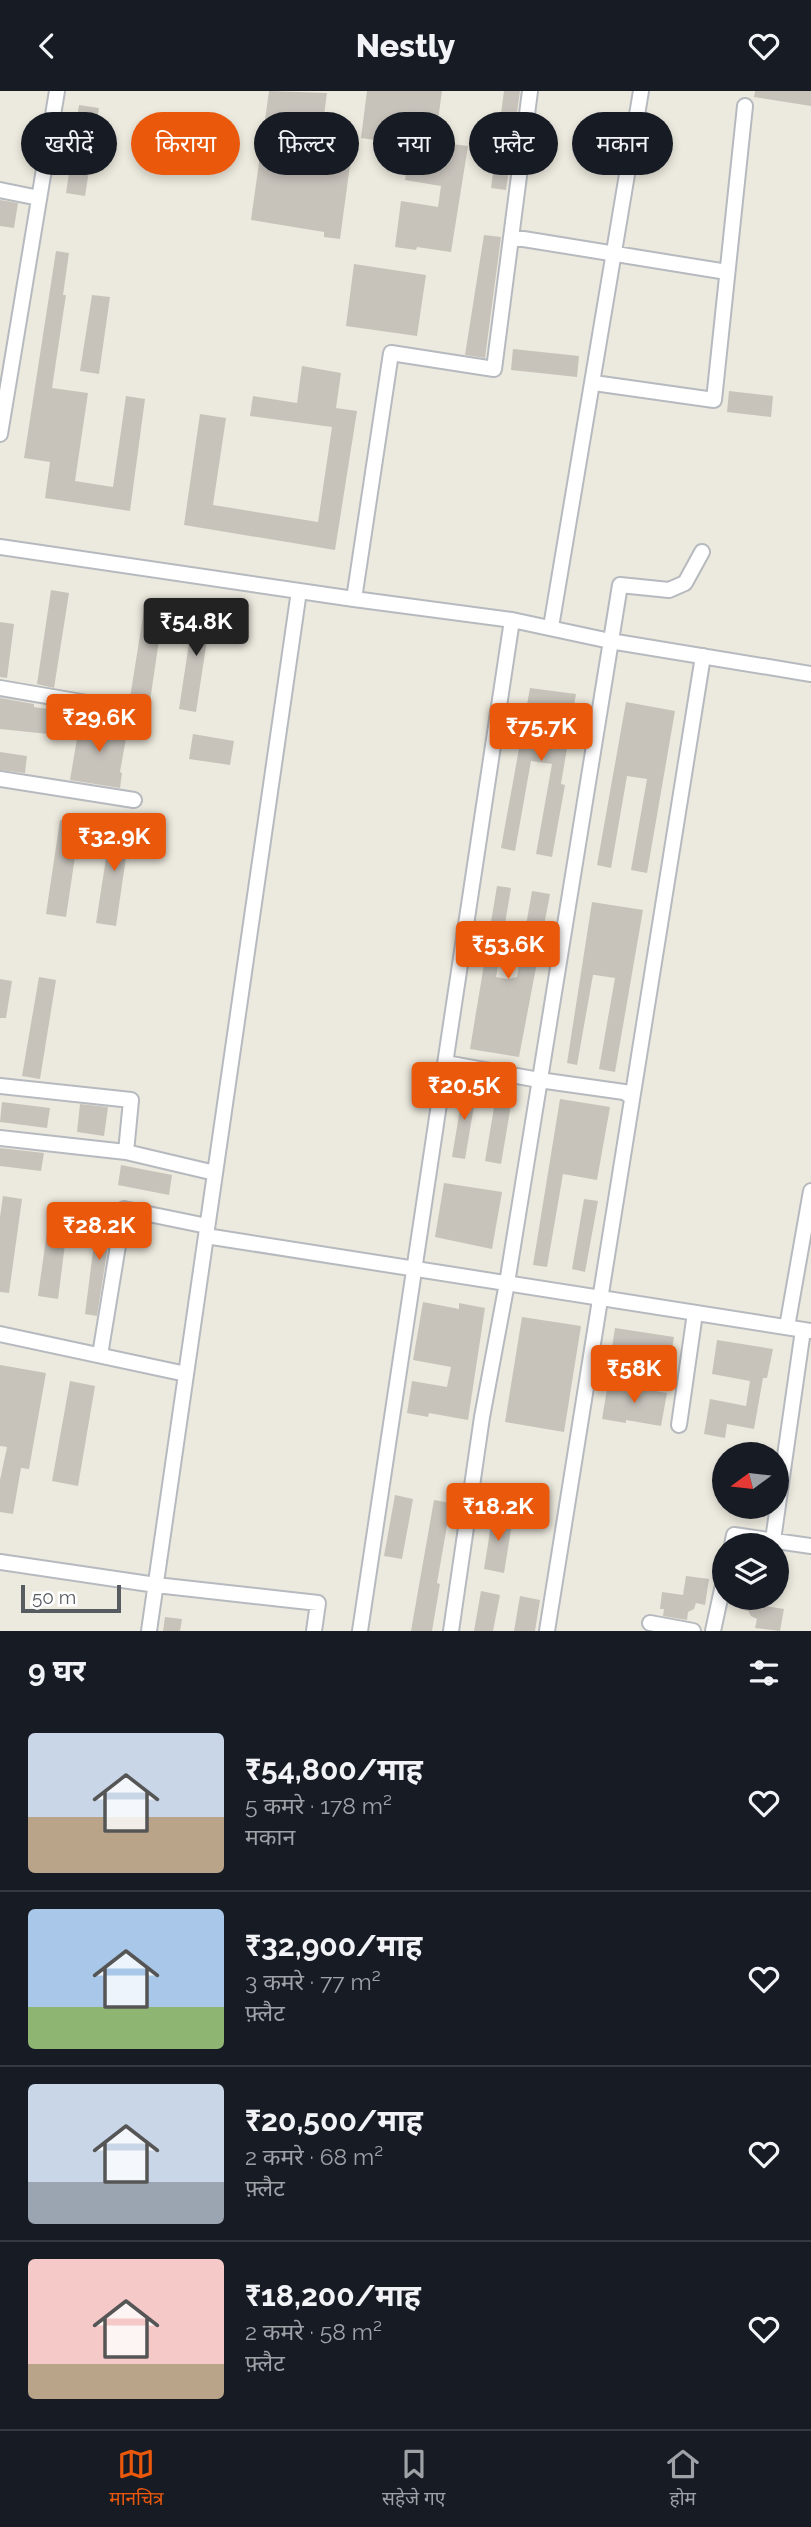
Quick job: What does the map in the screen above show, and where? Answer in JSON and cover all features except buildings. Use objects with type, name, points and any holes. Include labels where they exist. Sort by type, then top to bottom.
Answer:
[{"type":"street","points":[[0,435],[57,91]]},
{"type":"street","points":[[354,599],[391,353],[494,369],[530,91]]},
{"type":"street","points":[[551,627],[641,91]]},
{"type":"street","points":[[594,383],[714,400],[746,106]]},
{"type":"street","points":[[0,190],[39,198]]},
{"type":"street","points":[[511,237],[727,272]]},
{"type":"street","points":[[0,547],[512,620],[610,641],[811,674]]},
{"type":"street","points":[[451,1631],[482,1417],[507,1283],[620,585],[669,590],[685,583],[702,552]]},
{"type":"street","points":[[149,1631],[299,591]]},
{"type":"street","points":[[360,1631],[412,1268],[446,1063],[512,620]]},
{"type":"street","points":[[547,1631],[703,656]]},
{"type":"street","points":[[0,688],[140,712]]},
{"type":"street","points":[[0,779],[134,800]]},
{"type":"street","points":[[446,1063],[624,1092],[632,1097]]},
{"type":"street","points":[[0,1086],[131,1100],[126,1152]]},
{"type":"street","points":[[0,1138],[126,1152],[215,1173]]},
{"type":"street","points":[[787,1327],[811,1191]]},
{"type":"street","points":[[100,1355],[124,1209],[207,1231],[412,1268],[807,1330],[774,1533]]},
{"type":"street","points":[[679,1425],[695,1313]]},
{"type":"street","points":[[0,1334],[186,1374]]},
{"type":"street","points":[[789,1543],[811,1546]]},
{"type":"street","points":[[0,1562],[156,1585],[318,1603],[314,1631]]},
{"type":"street","points":[[713,1631],[718,1610]]},
{"type":"street","points":[[650,1623],[693,1631]]}]
